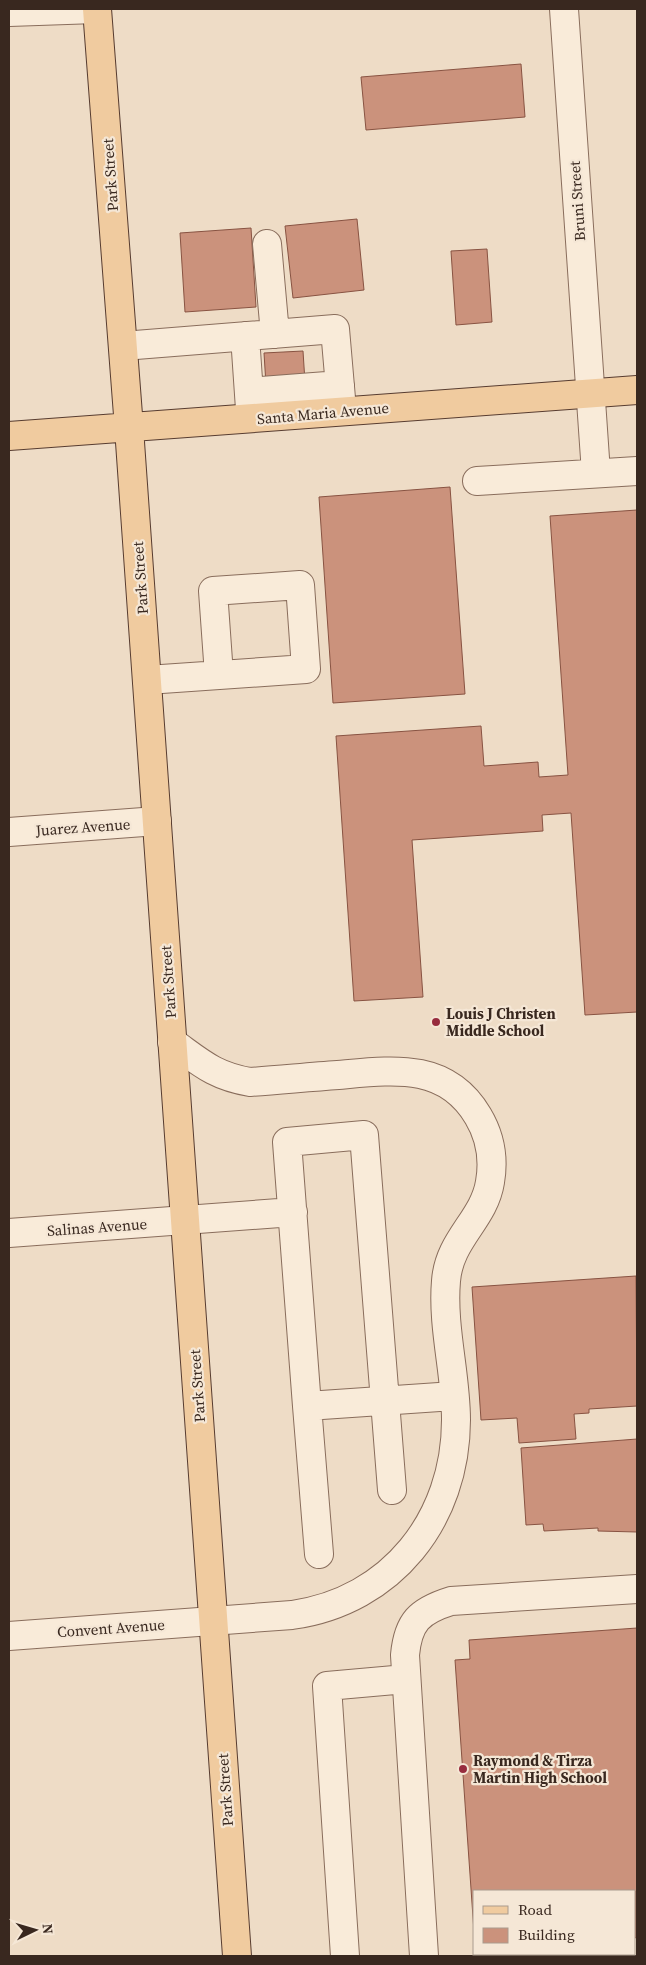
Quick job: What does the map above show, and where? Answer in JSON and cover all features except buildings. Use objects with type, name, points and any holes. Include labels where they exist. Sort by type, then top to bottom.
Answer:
[{"type":"main road","name":"Park Street","points":[[97,9],[129,428],[237,1956]]},
{"type":"main road","name":"Santa Maria Avenue","points":[[9,436],[251,419],[341,398],[590,394],[637,390]]},
{"type":"street","points":[[9,12],[97,9]]},
{"type":"street","name":"Bruni Street","points":[[564,9],[596,473]]},
{"type":"street","points":[[267,244],[275,334]]},
{"type":"street","points":[[123,346],[335,329],[341,398],[249,392]]},
{"type":"street","points":[[245,336],[251,419]]},
{"type":"street","points":[[477,481],[637,471]]},
{"type":"street","points":[[147,680],[219,675]]},
{"type":"street","name":"Juarez Avenue","points":[[9,832],[157,821]]},
{"type":"street","name":"Convent Avenue","points":[[9,1636],[292,1615],[320,1609],[362,1591],[400,1563],[423,1534],[441,1501],[452,1468],[455,1443],[454,1396],[445,1294],[446,1270],[457,1243],[483,1204],[489,1186],[492,1167],[487,1134],[467,1101],[441,1081],[413,1072],[379,1071],[250,1082],[230,1079],[216,1074],[172,1042]]},
{"type":"street","points":[[319,1554],[287,1142],[364,1135],[392,1490]]},
{"type":"street","name":"Salinas Avenue","points":[[9,1233],[292,1212]]},
{"type":"street","points":[[307,1406],[454,1396]]},
{"type":"street","points":[[424,1956],[406,1679],[407,1637],[413,1623],[430,1608],[451,1601],[637,1589]]},
{"type":"street","points":[[345,1956],[327,1686],[406,1679]]},
{"type":"place","name":"Louis J Christen Middle School","points":[[436,1022]]},
{"type":"place","name":"Raymond & Tirza Martin High School","points":[[463,1769]]}]
